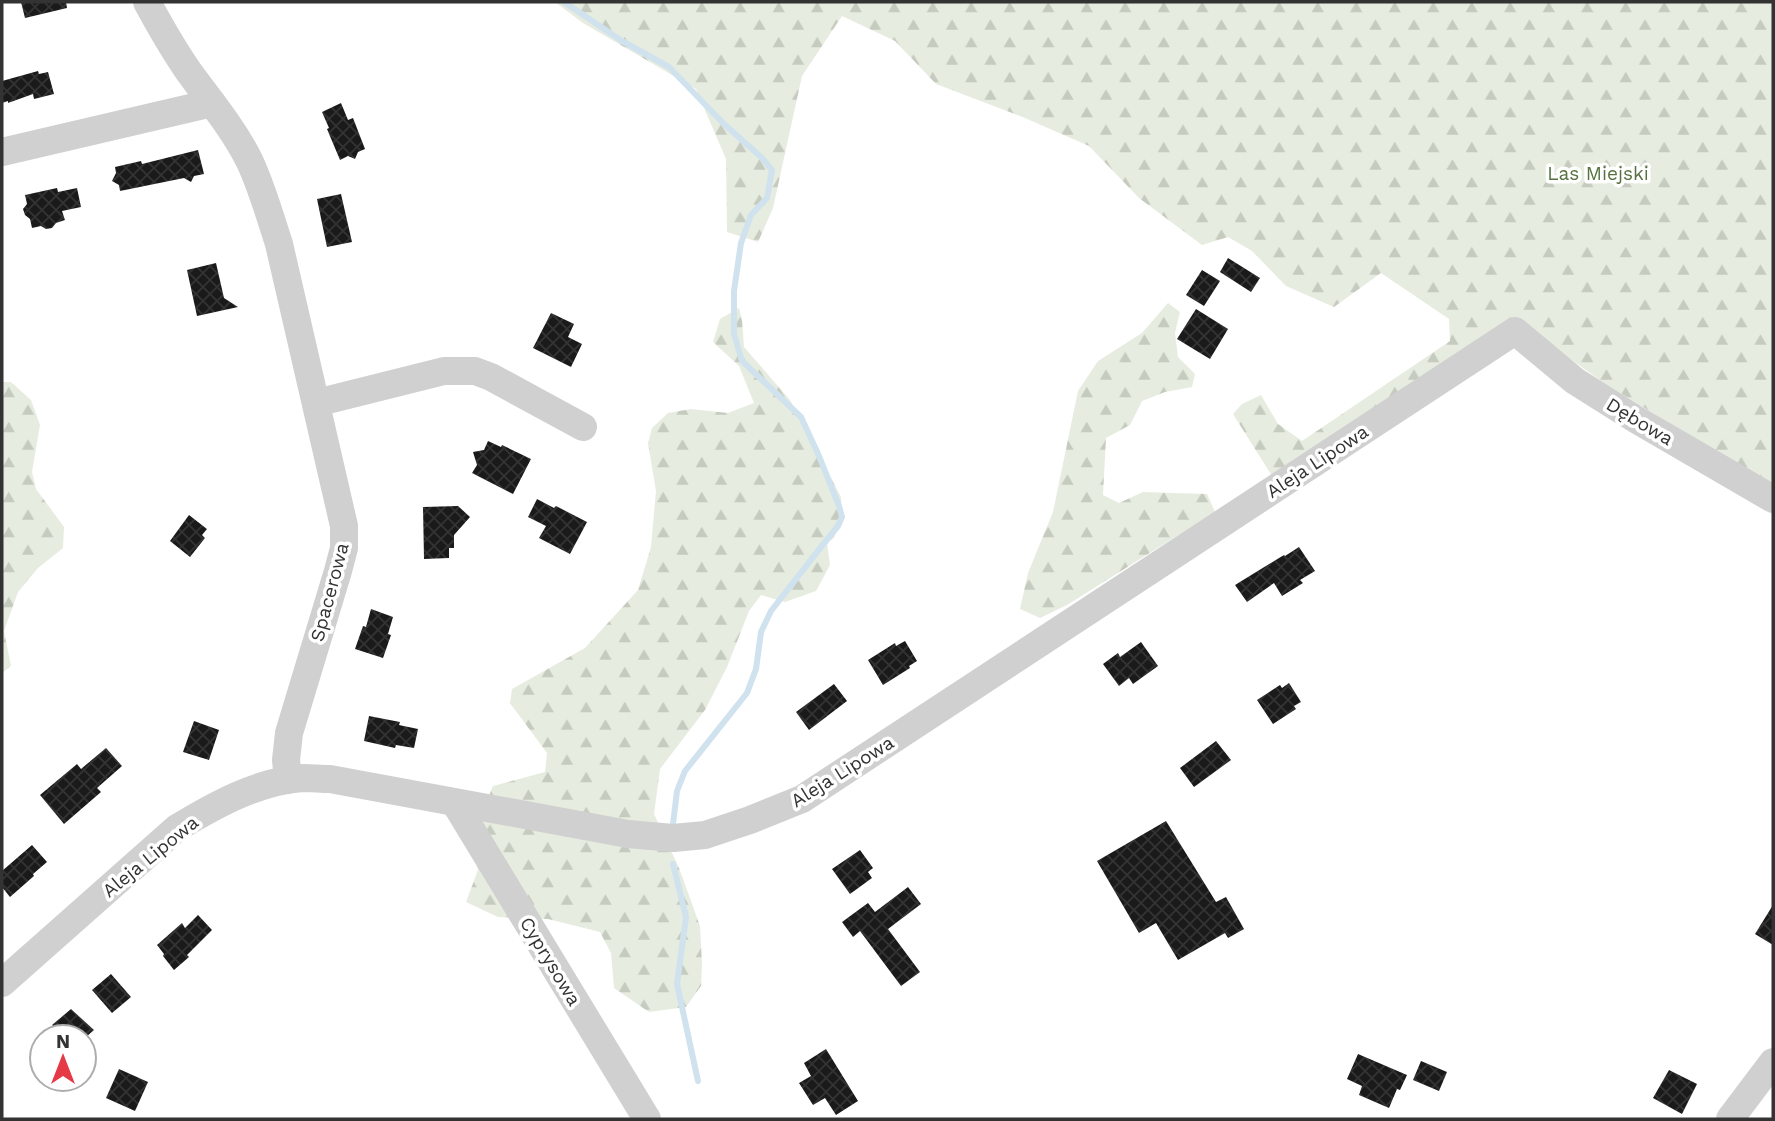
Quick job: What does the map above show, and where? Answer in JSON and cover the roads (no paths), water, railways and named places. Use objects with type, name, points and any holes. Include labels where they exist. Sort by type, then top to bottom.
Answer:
[{"type":"street","name":"Spacerowa","points":[[147,2],[187,69],[231,128],[249,161],[267,205],[279,244],[344,526],[344,548],[289,733],[286,760],[288,780]]},
{"type":"street","points":[[2,152],[212,103]]},
{"type":"street","name":"Dębowa","points":[[1515,331],[1575,381],[1773,499]]},
{"type":"street","name":"Aleja Lipowa","points":[[2,983],[177,828],[209,809],[255,789],[288,780],[330,779],[628,834],[673,838],[705,835],[802,799],[1515,331]]},
{"type":"street","points":[[316,403],[444,371],[475,371],[583,427]]},
{"type":"street","name":"Cyprysowa","points":[[455,803],[647,1119]]},
{"type":"street","points":[[1730,1119],[1773,1062]]},
{"type":"waterway","points":[[564,2],[622,41],[669,67],[772,170],[767,198],[751,215],[741,243],[734,291],[734,334],[742,361],[801,417],[842,517],[838,526],[771,611],[761,632],[756,669],[747,693],[685,771],[677,791],[673,824]]},
{"type":"waterway","points":[[673,864],[686,917],[677,984],[698,1081]]},
{"type":"park label","name":"Las Miejski","points":[[1598,173]]}]
